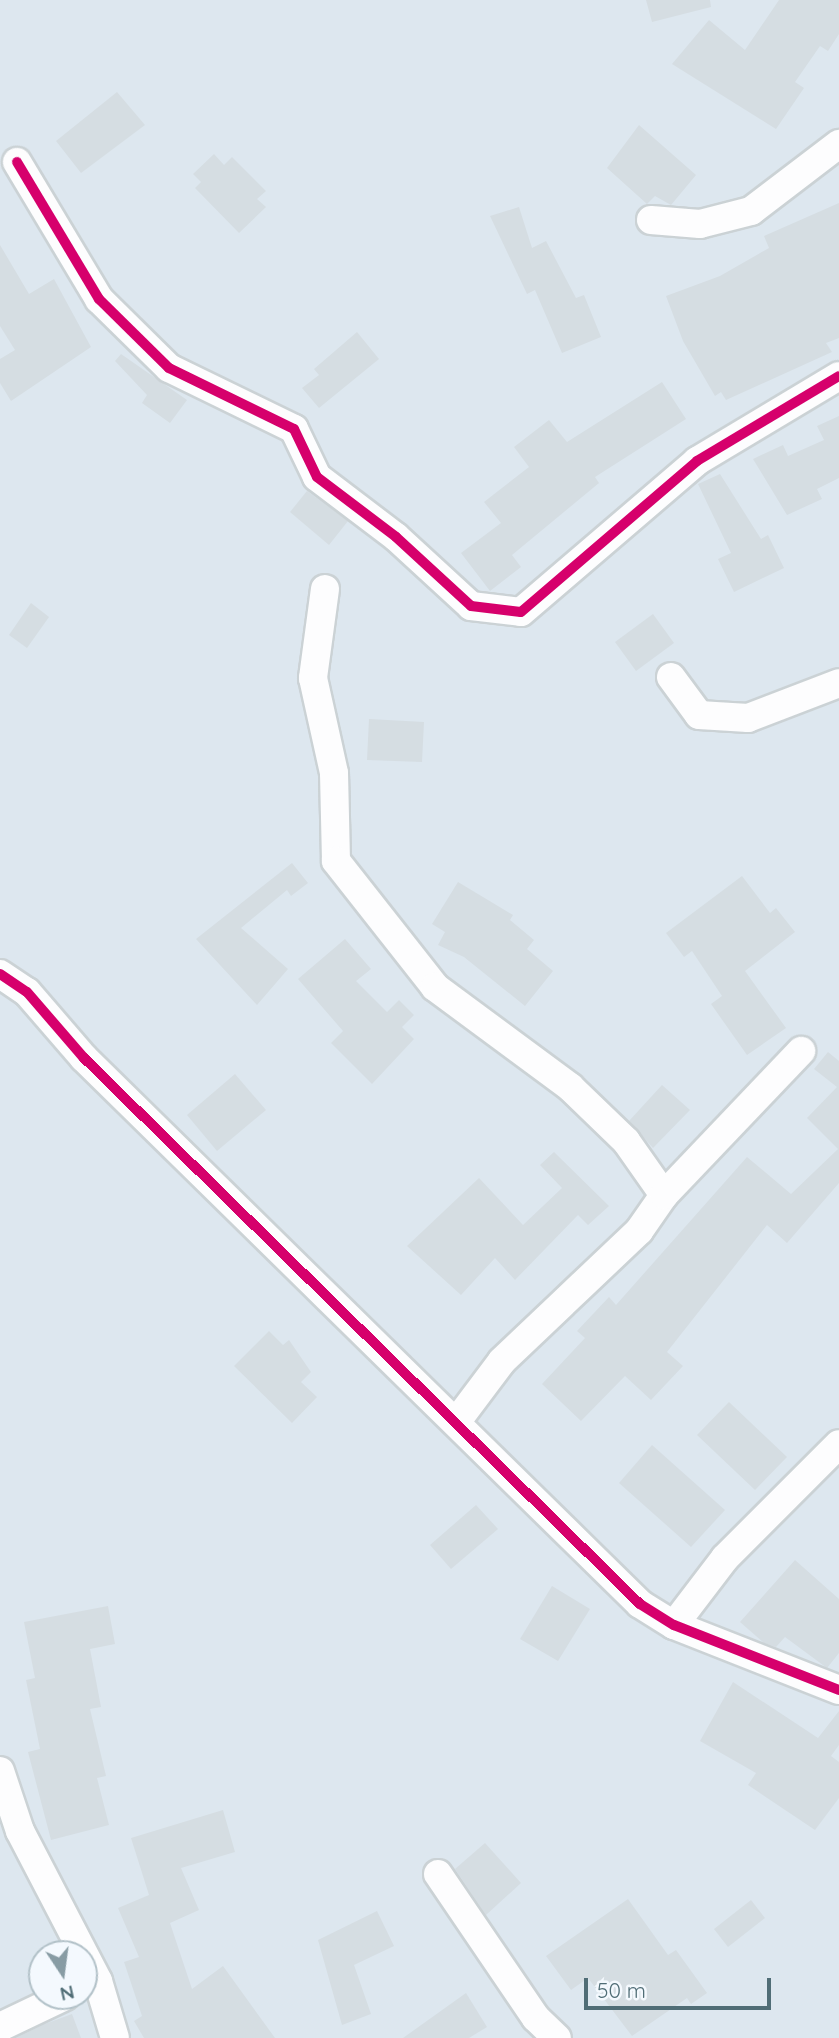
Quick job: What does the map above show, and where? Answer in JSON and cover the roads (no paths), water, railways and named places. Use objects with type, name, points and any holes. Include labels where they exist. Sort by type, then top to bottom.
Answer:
[{"type":"street","points":[[651,220],[700,224],[751,211],[839,144]]},
{"type":"street","points":[[16,162],[99,299],[169,368],[294,429],[317,477],[471,606],[521,612],[697,461],[839,376]]},
{"type":"street","points":[[325,589],[313,678],[334,773],[336,861],[435,987],[570,1087],[626,1141],[664,1195]]},
{"type":"street","points":[[671,677],[699,715],[748,718],[839,683]]},
{"type":"street","points":[[0,974],[27,992],[92,1066],[457,1421],[624,1588],[674,1625],[839,1690]]},
{"type":"street","points":[[457,1421],[502,1361],[639,1231],[664,1195],[801,1051]]},
{"type":"street","points":[[674,1625],[716,1568],[839,1444]]},
{"type":"street","points":[[0,1771],[20,1831],[71,1940]]},
{"type":"street","points":[[438,1874],[536,2018],[557,2038]]},
{"type":"street","points":[[98,2000],[115,2038]]},
{"type":"street","points":[[0,2026],[35,2010]]}]
